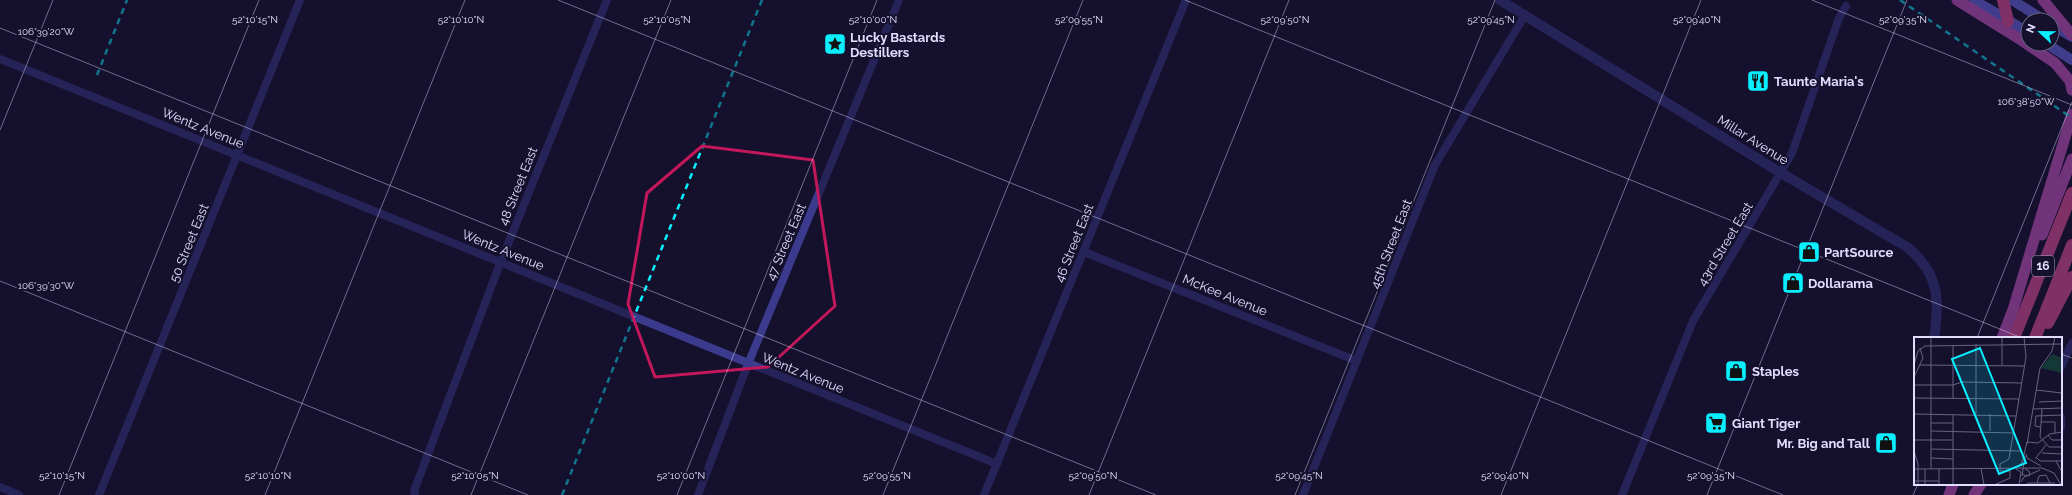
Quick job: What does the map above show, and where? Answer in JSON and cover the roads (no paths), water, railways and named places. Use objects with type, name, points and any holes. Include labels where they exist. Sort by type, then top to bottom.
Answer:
[{"type":"highway","points":[[1956,0],[2018,38],[2055,63],[2070,81],[2072,90]]},
{"type":"highway","points":[[2003,0],[2008,20]]},
{"type":"highway","points":[[2043,0],[2072,36]]},
{"type":"highway","points":[[2012,313],[2072,114]]},
{"type":"highway","points":[[2002,337],[2072,159]]},
{"type":"highway","name":"16","points":[[2014,337],[2072,193]]},
{"type":"highway","name":"16","points":[[2035,337],[2072,245]]},
{"type":"highway","points":[[2041,337],[2072,277]]},
{"type":"highway","points":[[1949,495],[1953,485]]},
{"type":"highway","points":[[1973,495],[1976,485]]},
{"type":"highway","points":[[1973,495],[1980,485]]},
{"type":"main road","points":[[1974,0],[2020,27]]},
{"type":"main road","points":[[2012,0],[2031,12]]},
{"type":"main road","points":[[2060,29],[2072,36]]},
{"type":"main road","points":[[2060,52],[2072,60]]},
{"type":"street","name":"50 Street East","points":[[99,495],[238,156],[300,0]]},
{"type":"street","name":"48 Street East","points":[[415,495],[414,491],[501,262],[607,0]]},
{"type":"street","name":"47 Street East","points":[[698,495],[748,364],[899,0]]},
{"type":"street","name":"46 Street East","points":[[984,495],[1186,0]]},
{"type":"street","name":"Millar Avenue","points":[[1500,0],[1781,173],[1907,247],[1927,266],[1936,289],[1937,319],[1934,337]]},
{"type":"street","name":"43rd Street East","points":[[1622,495],[1693,321],[1792,153],[1839,18],[1846,6]]},
{"type":"street","name":"45th Street East","points":[[1303,495],[1435,166],[1525,15]]},
{"type":"street","name":"Wentz Avenue","points":[[0,60],[997,464]]},
{"type":"street","name":"McKee Avenue","points":[[1084,252],[1357,361]]},
{"type":"street","points":[[2062,365],[2072,343]]},
{"type":"street","points":[[0,487],[19,495]]},
{"type":"railway","points":[[97,75],[127,0]]},
{"type":"railway","points":[[562,495],[762,0]]},
{"type":"railway","points":[[1900,0],[2072,118]]},
{"type":"place","name":"Lucky Bastards Destillers","points":[[835,44]]},
{"type":"place","name":"Taunte Maria's","points":[[1758,81]]},
{"type":"place","name":"PartSource","points":[[1809,252]]},
{"type":"place","name":"Dollarama","points":[[1793,283]]},
{"type":"place","name":"Staples","points":[[1736,371]]},
{"type":"place","name":"Giant Tiger","points":[[1716,423]]},
{"type":"place","name":"Mr. Big and Tall","points":[[1886,443]]}]
